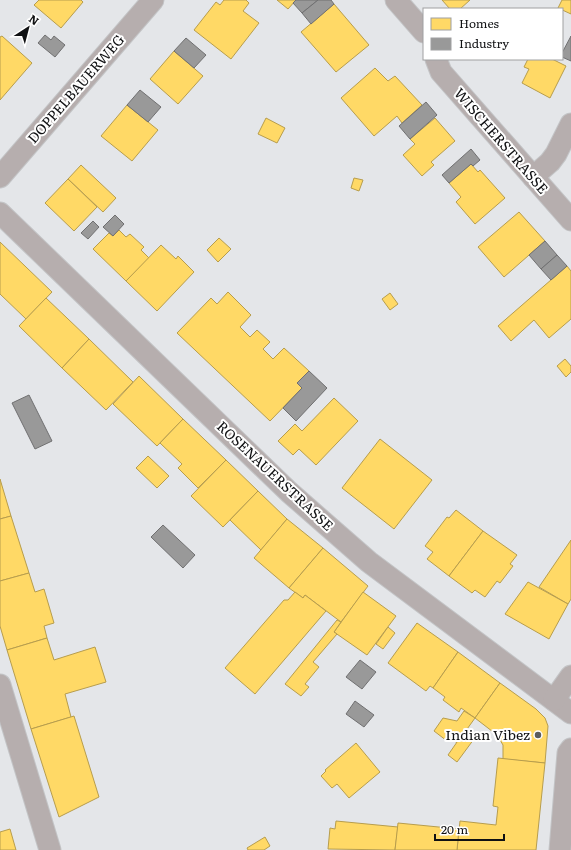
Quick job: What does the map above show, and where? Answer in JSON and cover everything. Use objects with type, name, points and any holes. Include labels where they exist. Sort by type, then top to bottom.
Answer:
[{"type":"street","name":"DOPPELBAUERWEG","points":[[0,177],[153,0]]},
{"type":"street","points":[[396,0],[423,31]]},
{"type":"street","name":"WISCHERSTRASSE","points":[[436,60],[441,72],[571,220]]},
{"type":"street","points":[[533,177],[550,162],[556,154],[571,124]]},
{"type":"street","name":"ROSENAUERSTRASSE","points":[[0,213],[289,492],[369,562],[571,713]]},
{"type":"street","points":[[554,700],[571,676]]},
{"type":"street","points":[[0,685],[50,850]]},
{"type":"street","points":[[560,850],[568,753],[571,749]]},
{"type":"building: Homes","points":[[39,0],[81,0],[83,2],[61,28],[34,5]]},
{"type":"building: Homes","points":[[224,0],[246,0],[249,3],[243,11],[259,23],[231,59],[194,30],[216,2],[220,5]]},
{"type":"building: Homes","points":[[277,0],[296,0],[288,9]]},
{"type":"building: Homes","points":[[442,0],[470,0],[461,8],[449,8]]},
{"type":"building: Homes","points":[[562,0],[571,0],[571,14],[563,10],[563,8],[558,8]]},
{"type":"building: Homes","points":[[334,4],[369,45],[336,72],[301,32]]},
{"type":"building: Homes","points":[[2,36],[32,63],[0,100],[0,37]]},
{"type":"building: Homes","points":[[174,51],[203,76],[178,104],[150,79]]},
{"type":"building: Homes","points":[[528,60],[554,60],[566,66],[550,98],[522,83],[529,69],[524,67]]},
{"type":"building: Homes","points":[[375,68],[388,81],[395,76],[422,105],[402,123],[397,116],[374,136],[341,98]]},
{"type":"building: Homes","points":[[127,105],[158,130],[132,161],[101,136]]},
{"type":"building: Homes","points":[[266,118],[285,128],[277,143],[258,134]]},
{"type":"building: Homes","points":[[435,118],[455,141],[431,162],[434,165],[422,176],[403,155],[415,144],[410,139]]},
{"type":"building: Homes","points":[[471,164],[478,172],[480,170],[505,198],[475,224],[456,202],[461,197],[449,183]]},
{"type":"building: Homes","points":[[81,165],[116,198],[103,212],[68,179]]},
{"type":"building: Homes","points":[[354,178],[363,180],[359,191],[351,188]]},
{"type":"building: Homes","points":[[68,179],[97,207],[74,231],[45,203]]},
{"type":"building: Homes","points":[[519,212],[545,241],[504,277],[478,247]]},
{"type":"building: Homes","points":[[119,230],[126,237],[130,234],[144,247],[141,250],[149,258],[126,281],[93,249],[109,233],[113,236]]},
{"type":"building: Homes","points":[[219,238],[231,249],[218,262],[207,250]]},
{"type":"building: Homes","points":[[0,242],[52,292],[26,319],[0,294]]},
{"type":"building: Homes","points":[[161,245],[176,259],[178,256],[194,272],[157,311],[126,281]]},
{"type":"building: Homes","points":[[567,266],[571,271],[571,319],[549,338],[534,320],[511,341],[498,326]]},
{"type":"building: Homes","points":[[228,292],[251,315],[240,327],[250,337],[257,330],[270,342],[263,349],[273,359],[284,348],[309,371],[297,383],[302,388],[270,421],[177,333],[211,298],[217,304]]},
{"type":"building: Homes","points":[[390,293],[398,304],[390,310],[382,299]]},
{"type":"building: Homes","points":[[46,298],[89,339],[62,368],[19,326]]},
{"type":"building: Homes","points":[[89,339],[133,382],[106,410],[62,368]]},
{"type":"building: Homes","points":[[565,359],[571,366],[571,372],[566,377],[557,366]]},
{"type":"building: Homes","points":[[139,376],[183,419],[157,446],[113,404]]},
{"type":"building: Homes","points":[[334,398],[358,421],[316,465],[299,449],[293,455],[278,441],[295,424],[302,431]]},
{"type":"building: Homes","points":[[183,419],[226,460],[198,488],[178,468],[182,464],[160,443]]},
{"type":"building: Homes","points":[[380,439],[432,480],[394,529],[342,488]]},
{"type":"building: Homes","points":[[148,456],[169,476],[157,488],[136,468]]},
{"type":"building: Homes","points":[[226,460],[258,491],[223,527],[191,496]]},
{"type":"building: Homes","points":[[0,479],[11,516],[0,519]]},
{"type":"building: Homes","points":[[258,491],[287,519],[261,550],[230,520]]},
{"type":"building: Homes","points":[[456,510],[483,531],[449,576],[427,559],[433,552],[425,546],[447,517],[449,518]]},
{"type":"building: Homes","points":[[11,516],[29,573],[0,581],[0,519]]},
{"type":"building: Homes","points":[[287,519],[323,548],[289,588],[254,558]]},
{"type":"building: Homes","points":[[483,531],[517,555],[510,564],[513,566],[500,583],[497,581],[485,597],[475,590],[472,593],[449,576]]},
{"type":"building: Homes","points":[[571,540],[571,599],[568,604],[539,587]]},
{"type":"building: Homes","points":[[323,548],[368,586],[341,622],[305,595],[303,598],[289,588]]},
{"type":"building: Homes","points":[[29,573],[35,592],[44,589],[54,623],[44,626],[47,638],[7,650],[0,626],[0,581]]},
{"type":"building: Homes","points":[[528,582],[568,604],[549,639],[505,614]]},
{"type":"building: Homes","points":[[295,592],[303,598],[305,595],[326,611],[255,694],[225,668],[284,600],[288,600]]},
{"type":"building: Homes","points":[[363,592],[396,616],[367,655],[334,632]]},
{"type":"building: Homes","points":[[337,620],[341,622],[334,632],[337,634],[313,662],[319,667],[305,684],[309,687],[301,696],[285,684]]},
{"type":"building: Homes","points":[[417,623],[458,652],[433,688],[430,686],[426,691],[388,663]]},
{"type":"building: Homes","points":[[388,627],[395,633],[383,649],[376,644]]},
{"type":"building: Homes","points":[[47,638],[54,660],[95,647],[106,682],[65,694],[71,717],[31,729],[7,650]]},
{"type":"building: Homes","points":[[458,652],[500,683],[475,718],[461,708],[459,712],[443,700],[445,697],[433,688]]},
{"type":"building: Homes","points":[[500,683],[536,709],[545,718],[548,726],[545,763],[503,759],[503,745],[497,735],[475,718]]},
{"type":"building: Homes","points":[[464,711],[475,718],[457,743],[450,737],[447,741],[434,731],[443,718],[457,721]]},
{"type":"building: Homes","points":[[74,716],[99,797],[59,817],[31,729]]},
{"type":"building: Homes","points":[[464,732],[474,739],[457,762],[448,755]]},
{"type":"building: Homes","points":[[356,743],[380,772],[349,798],[337,784],[332,788],[321,776],[326,771],[325,770]]},
{"type":"building: Homes","points":[[498,758],[545,763],[536,850],[457,850],[460,821],[496,825],[498,807],[493,806]]},
{"type":"building: Homes","points":[[336,821],[398,827],[395,850],[328,849],[330,828],[335,829]]},
{"type":"building: Homes","points":[[398,823],[459,829],[457,850],[395,850]]},
{"type":"building: Homes","points":[[10,829],[16,850],[0,850],[0,832]]},
{"type":"building: Homes","points":[[265,837],[270,846],[264,850],[248,850],[247,848]]},
{"type":"building: Industry","points":[[296,0],[318,0],[302,13],[293,3]]},
{"type":"building: Industry","points":[[318,0],[331,0],[334,4],[311,24],[302,13]]},
{"type":"building: Industry","points":[[45,35],[51,40],[54,36],[65,45],[55,57],[38,43]]},
{"type":"building: Industry","points":[[571,36],[571,61],[563,57],[563,51]]},
{"type":"building: Industry","points":[[186,38],[206,55],[194,68],[174,51]]},
{"type":"building: Industry","points":[[140,90],[161,107],[148,122],[127,105]]},
{"type":"building: Industry","points":[[426,102],[437,115],[410,139],[399,126]]},
{"type":"building: Industry","points":[[471,149],[480,160],[473,166],[471,164],[449,183],[442,175]]},
{"type":"building: Industry","points":[[115,215],[124,224],[113,236],[103,227]]},
{"type":"building: Industry","points":[[93,221],[99,227],[88,239],[81,233]]},
{"type":"building: Industry","points":[[545,241],[557,255],[541,269],[529,255]]},
{"type":"building: Industry","points":[[557,255],[567,266],[551,280],[541,269]]},
{"type":"building: Industry","points":[[309,371],[327,388],[296,421],[283,408],[302,388],[297,383]]},
{"type":"building: Industry","points":[[29,395],[52,441],[35,449],[12,403]]},
{"type":"building: Industry","points":[[163,525],[195,555],[183,568],[151,537]]},
{"type":"building: Industry","points":[[360,660],[376,672],[362,689],[346,677]]},
{"type":"building: Industry","points":[[355,701],[374,715],[364,727],[346,714]]},
{"type":"place","name":"Indian Vibez","points":[[538,735]]}]
